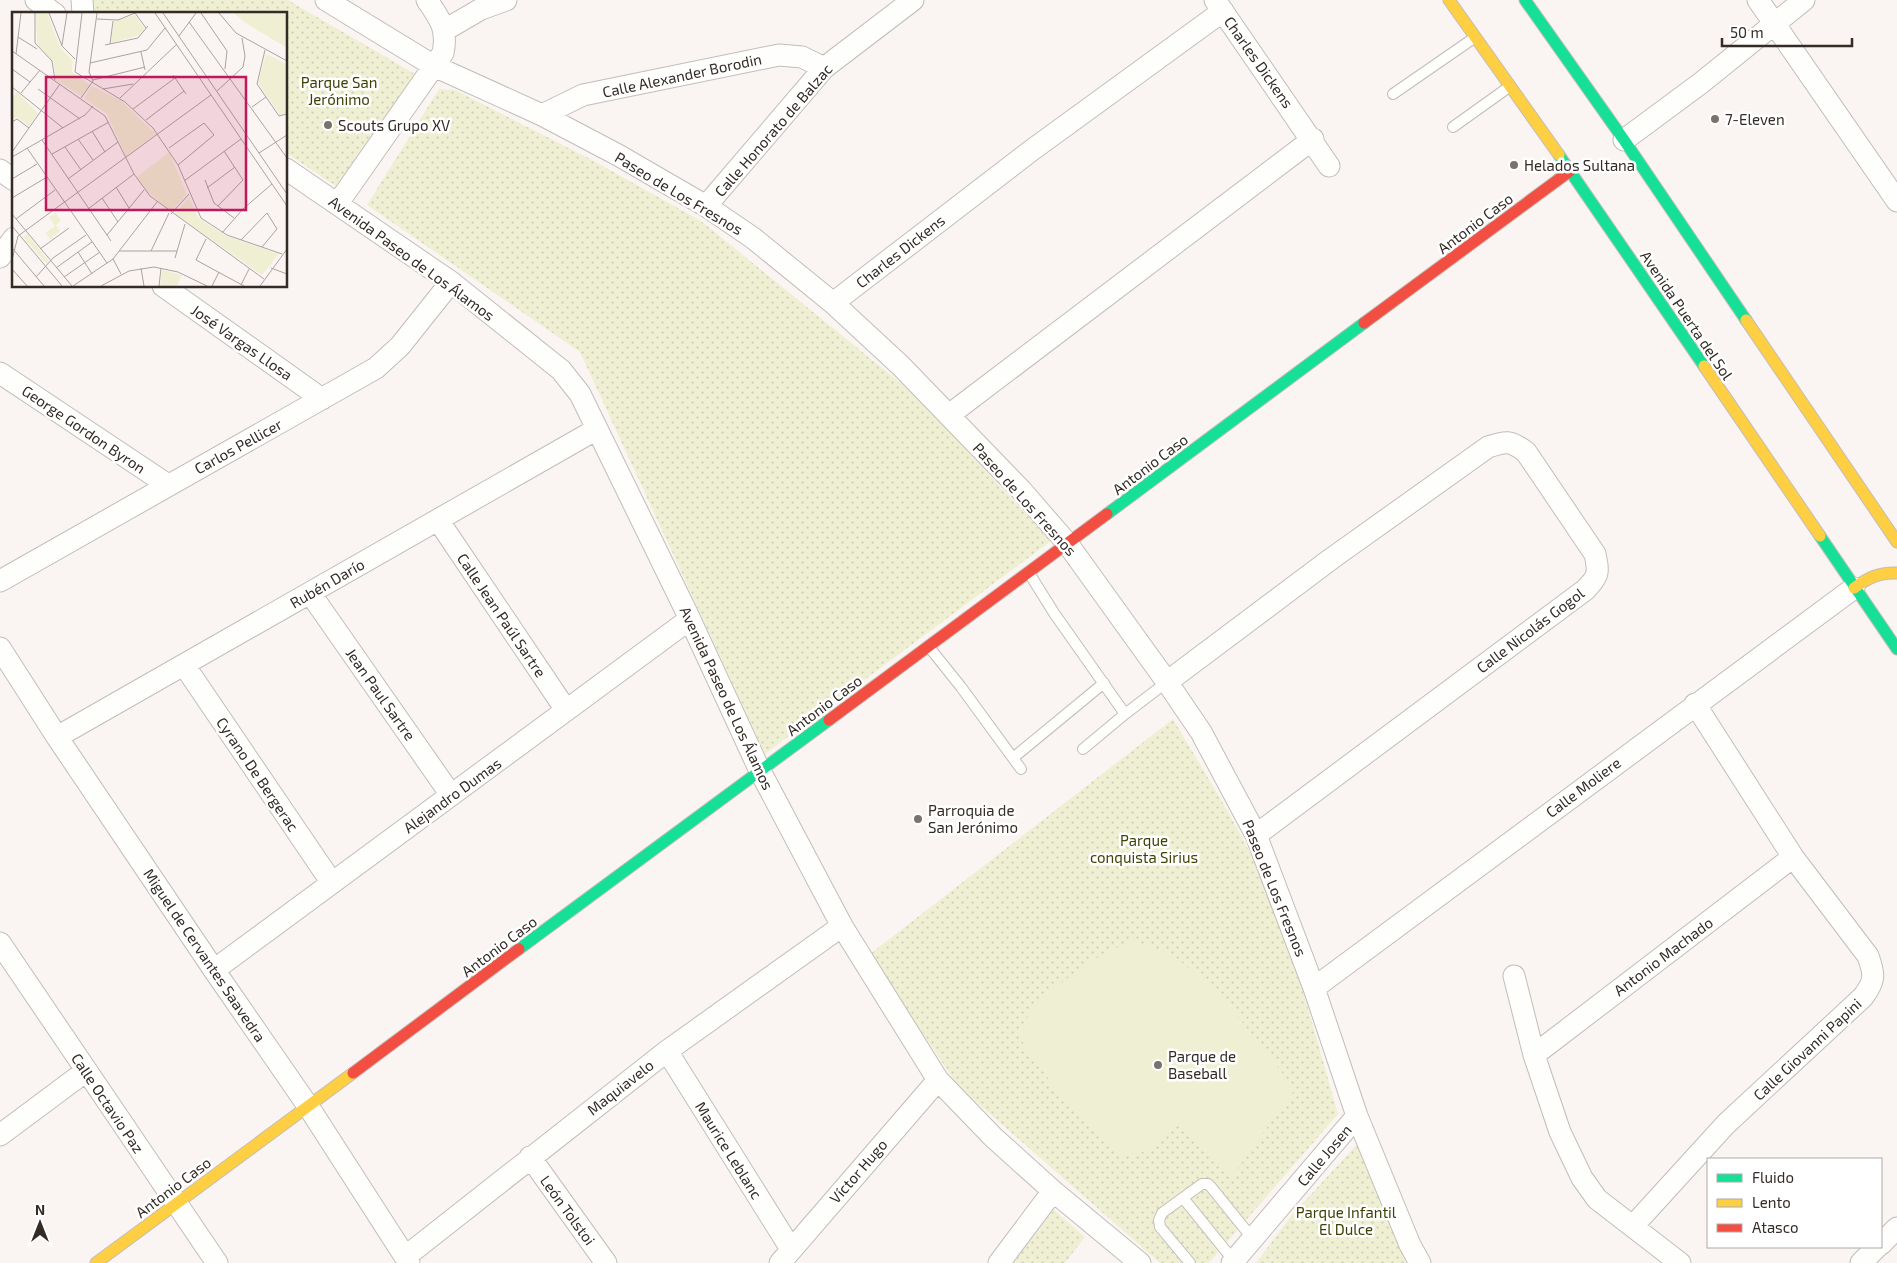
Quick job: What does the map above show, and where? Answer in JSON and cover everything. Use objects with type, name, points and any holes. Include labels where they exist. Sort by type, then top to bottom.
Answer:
[{"type":"street","name":"Paseo de Los Fresnos","points":[[326,0],[434,66],[542,115],[706,206],[753,238],[833,303],[901,366],[1021,490],[1067,544],[1168,682],[1201,732],[1256,835],[1314,988],[1357,1116],[1410,1245],[1420,1263]]},
{"type":"street","points":[[338,203],[443,53],[444,30],[427,0]]},
{"type":"street","points":[[444,30],[481,9],[506,0]]},
{"type":"street","name":"Calle Honorato de Balzac","points":[[706,206],[824,68],[913,0]]},
{"type":"street","name":"Avenida Puerta del Sol","points":[[1449,0],[1474,38],[1570,171],[1897,649]]},
{"type":"street","points":[[1525,0],[1624,140],[1897,542]]},
{"type":"street","points":[[1758,0],[1897,201]]},
{"type":"street","points":[[1624,140],[1701,83],[1804,0]]},
{"type":"street","name":"Charles Dickens","points":[[833,303],[1219,6],[1313,140],[1329,166]]},
{"type":"street","name":"Calle Alexander Borodin","points":[[542,115],[583,95],[779,55],[802,57],[824,68]]},
{"type":"street","points":[[949,415],[1313,140]]},
{"type":"street","points":[[0,170],[12,179]]},
{"type":"street","name":"Avenida Paseo de Los Álamos","points":[[288,170],[451,282],[562,370],[580,394],[690,619],[760,771],[842,926],[938,1080],[993,1137],[1053,1191],[1140,1263]]},
{"type":"street","name":"Antonio Caso","points":[[96,1263],[1570,171]]},
{"type":"street","points":[[0,258],[12,241]]},
{"type":"street","name":"Carlos Pellicer","points":[[0,581],[376,368],[400,346],[451,282]]},
{"type":"street","name":"José Vargas Llosa","points":[[166,288],[322,398]]},
{"type":"street","name":"George Gordon Byron","points":[[0,373],[168,485]]},
{"type":"street","name":"Rubén Darío","points":[[57,737],[597,429]]},
{"type":"street","name":"Calle Nicolás Gogol","points":[[1168,682],[1331,559],[1488,447],[1504,442],[1514,443],[1526,452],[1595,554],[1598,569],[1596,579],[1585,590],[1256,835]]},
{"type":"street","name":"Calle Jean Paúl Sartre","points":[[438,520],[566,710]]},
{"type":"street","points":[[1854,588],[1870,577],[1883,572],[1897,573]]},
{"type":"street","name":"Calle Moliere","points":[[1314,988],[1854,588]]},
{"type":"street","name":"Jean Paul Sartre","points":[[310,593],[451,795]]},
{"type":"street","name":"Alejandro Dumas","points":[[214,970],[690,619]]},
{"type":"street","name":"Miguel de Cervantes Saavedra","points":[[0,648],[57,737],[308,1106],[407,1260]]},
{"type":"street","name":"Cyrano De Bergerac","points":[[184,665],[332,883]]},
{"type":"street","name":"Calle Giovanni Papini","points":[[1633,1226],[1726,1124],[1864,997],[1872,985],[1873,971],[1868,956],[1793,857],[1695,704]]},
{"type":"street","name":"Antonio Machado","points":[[1534,1055],[1793,857]]},
{"type":"street","name":"Maquiavelo","points":[[407,1260],[530,1157],[667,1050],[842,926]]},
{"type":"street","name":"Calle Octavio Paz","points":[[3,953],[217,1263]]},
{"type":"street","points":[[1514,976],[1534,1055],[1560,1132],[1582,1178],[1597,1199],[1680,1263]]},
{"type":"street","name":"Maurice Leblanc","points":[[667,1050],[786,1256]]},
{"type":"street","points":[[0,1135],[86,1071]]},
{"type":"street","name":"Víctor Hugo","points":[[786,1256],[938,1080]]},
{"type":"street","name":"Calle Josen","points":[[1233,1262],[1357,1116]]},
{"type":"street","name":"León Tolstoi","points":[[530,1157],[606,1263]]},
{"type":"street","points":[[999,1263],[1053,1191]]},
{"type":"street","points":[[1882,1243],[1897,1228]]},
{"type":"street","points":[[1861,1263],[1876,1248]]},
{"type":"lane","points":[[1393,94],[1474,38]]},
{"type":"lane","points":[[1453,127],[1510,86]]},
{"type":"lane","points":[[1028,572],[1054,613],[1125,714]]},
{"type":"lane","points":[[929,646],[1021,769]]},
{"type":"lane","points":[[1082,749],[1168,682]]},
{"type":"lane","points":[[1013,758],[1104,683]]},
{"type":"lane","points":[[1190,1263],[1160,1227],[1159,1220],[1162,1213],[1202,1184],[1208,1184],[1253,1239]]},
{"type":"lane","points":[[1183,1198],[1233,1262]]},
{"type":"green space","name":"Parque San Jerónimo","points":[[93,0],[288,0],[415,74],[336,186],[288,154],[288,12],[94,12]]},
{"type":"green space","points":[[439,89],[455,90],[594,161],[701,221],[913,393],[1051,541],[765,754],[580,352],[367,205]]},
{"type":"green space","name":"Parque conquista Sirius","points":[[1173,719],[1238,829],[1271,898],[1299,978],[1338,1114],[1209,1263],[1160,1263],[958,1086],[870,954]]},
{"type":"green space","name":"Parque de Baseball","points":[[1132,940],[1173,955],[1220,994],[1295,1089],[1232,1176],[1178,1124],[1144,1152],[1119,1155],[1067,1105],[1019,1037],[1032,1007],[1085,964]]},
{"type":"green space","name":"Parque Infantil El Dulce","points":[[1362,1139],[1406,1263],[1256,1263],[1291,1216]]},
{"type":"green space","points":[[1054,1210],[1085,1237],[1065,1263],[1013,1263]]},
{"type":"traffic: fast","points":[[1525,0],[1624,140],[1746,320]]},
{"type":"traffic: fast","points":[[1559,155],[1704,366]]},
{"type":"traffic: fast","points":[[1107,514],[1364,323]]},
{"type":"traffic: fast","points":[[1820,536],[1897,649]]},
{"type":"traffic: fast","points":[[519,949],[829,720]]},
{"type":"traffic: slow","points":[[1449,0],[1559,155]]},
{"type":"traffic: slow","points":[[1746,320],[1897,542]]},
{"type":"traffic: slow","points":[[1704,366],[1820,536]]},
{"type":"traffic: slow","points":[[1854,588],[1874,576],[1897,573]]},
{"type":"traffic: slow","points":[[96,1263],[353,1073]]},
{"type":"traffic: jam","points":[[1364,323],[1570,171]]},
{"type":"traffic: jam","points":[[829,720],[1107,514]]},
{"type":"traffic: jam","points":[[353,1073],[519,949]]},
{"type":"place","name":"7-Eleven","points":[[1715,119]]},
{"type":"place","name":"Scouts Grupo XV","points":[[328,125]]},
{"type":"place","name":"Helados Sultana","points":[[1514,165]]},
{"type":"place","name":"Parroquia de San Jerónimo","points":[[918,819]]},
{"type":"place","name":"Parque de Baseball","points":[[1158,1065]]}]
